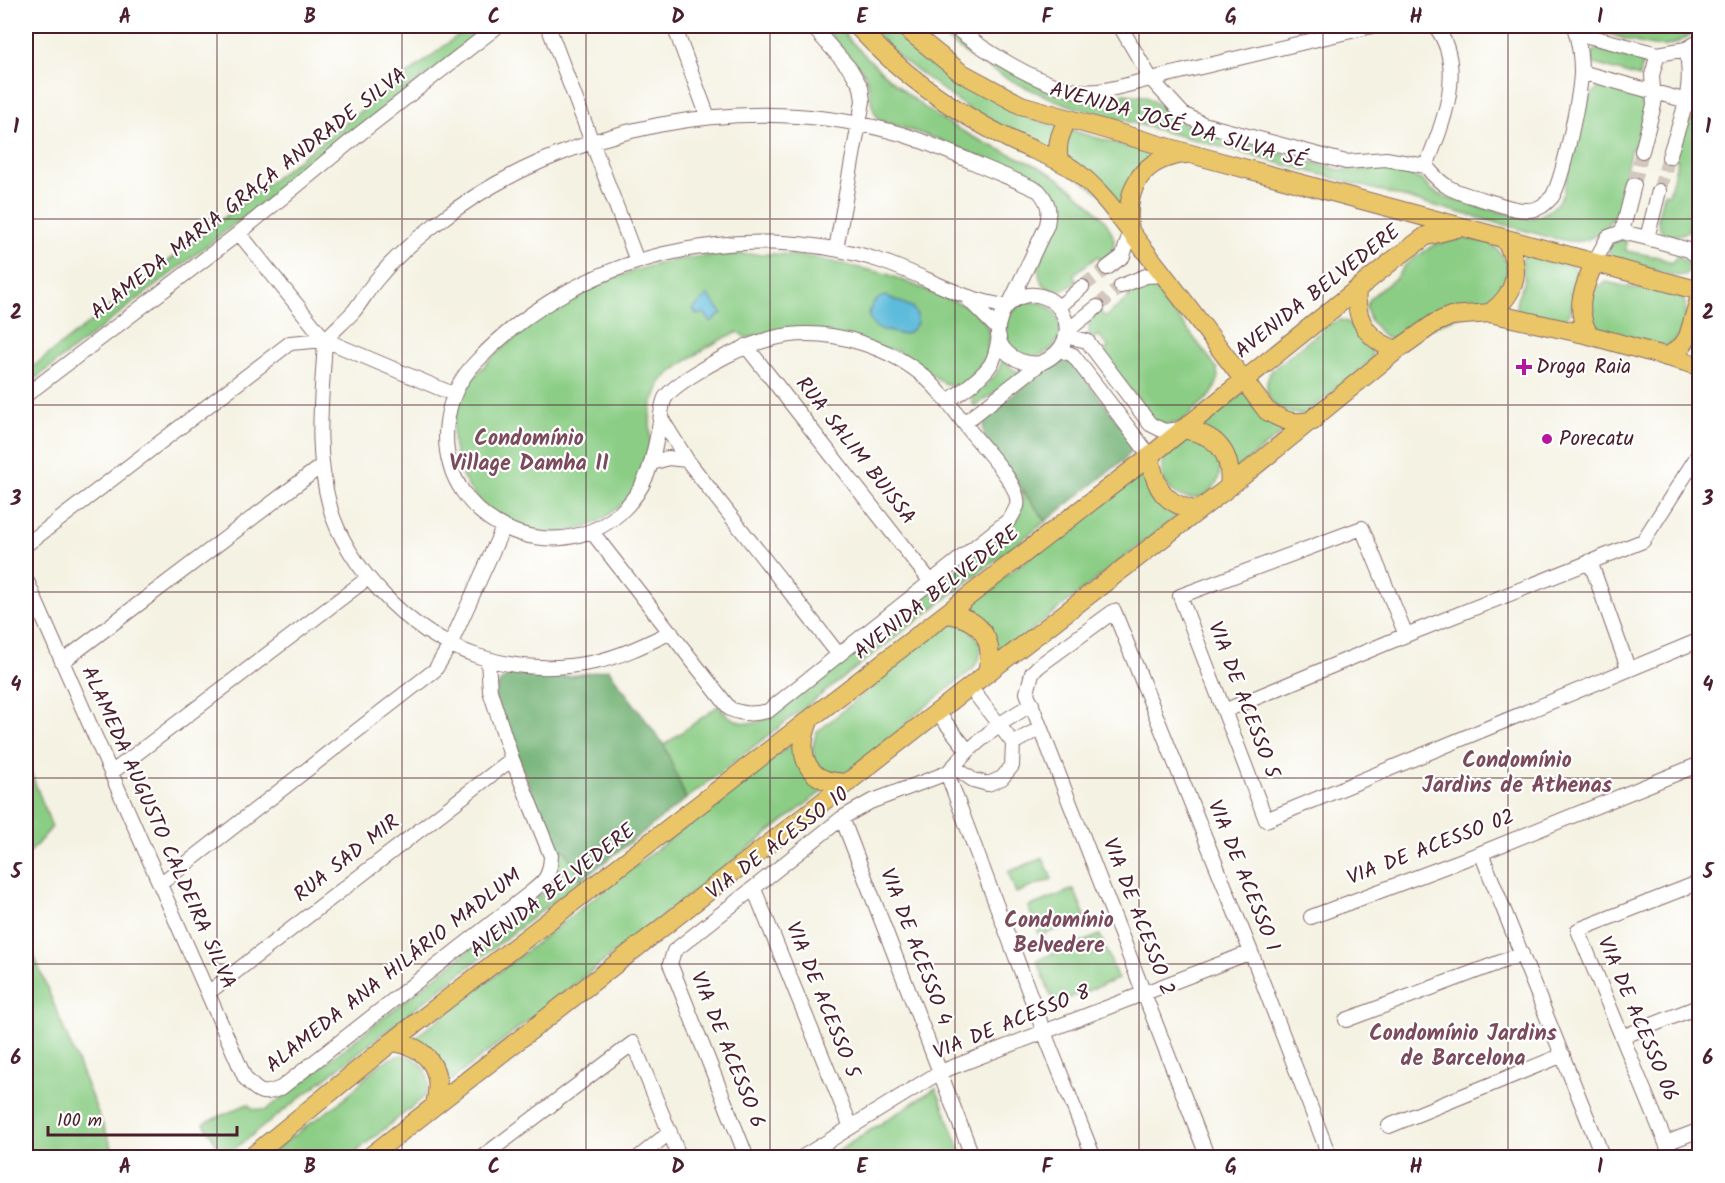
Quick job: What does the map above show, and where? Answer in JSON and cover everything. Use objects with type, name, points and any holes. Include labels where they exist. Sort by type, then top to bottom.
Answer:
[{"type":"main road","points":[[856,26],[895,64],[943,102],[1010,140],[1059,161],[1088,182],[1164,275],[1268,411],[1281,420],[1297,423],[1313,421]]},
{"type":"main road","name":"AVENIDA JOSÉ DA SILVA SÉ","points":[[903,26],[939,56],[980,85],[1022,105],[1068,120],[1461,227]]},
{"type":"main road","points":[[1059,161],[1056,148],[1068,120]]},
{"type":"main road","points":[[1130,232],[1127,213],[1131,194],[1140,176],[1154,163],[1172,156],[1191,154]]},
{"type":"main road","points":[[1461,227],[1700,291]]},
{"type":"main road","name":"AVENIDA BELVEDERE","points":[[252,1156],[392,1042],[1150,456],[1357,289],[1426,236],[1461,227]]},
{"type":"main road","points":[[1490,313],[1505,299],[1515,279],[1513,258],[1504,239]]},
{"type":"main road","points":[[1589,335],[1582,322],[1580,308],[1586,282],[1594,263]]},
{"type":"main road","points":[[1357,289],[1356,300],[1361,323],[1376,341],[1397,351]]},
{"type":"main road","points":[[1667,357],[1682,346],[1688,337],[1700,296]]},
{"type":"main road","points":[[368,1158],[986,674],[1229,487],[1420,333],[1451,316],[1490,313],[1589,335],[1700,366]]},
{"type":"main road","points":[[1182,429],[1204,434],[1221,447],[1229,466],[1229,487]]},
{"type":"main road","points":[[1150,456],[1158,487],[1168,500],[1182,508],[1198,511]]},
{"type":"main road","points":[[946,614],[960,616],[973,622],[983,633],[990,654],[986,674]]},
{"type":"main road","points":[[809,721],[802,746],[805,760],[812,771],[823,779],[836,783],[849,782]]},
{"type":"main road","points":[[392,1042],[417,1048],[427,1056],[438,1079],[435,1104]]},
{"type":"street","name":"ALAMEDA MARIA GRAÇA ANDRADE SILVA","points":[[26,395],[239,233],[362,132],[498,26]]},
{"type":"street","points":[[548,26],[637,261]]},
{"type":"street","points":[[674,26],[708,117]]},
{"type":"street","points":[[812,26],[850,70],[861,87],[863,101],[836,249]]},
{"type":"street","points":[[953,26],[999,58],[1043,80],[1078,91],[1102,90],[1372,26]]},
{"type":"street","points":[[1120,26],[1151,79],[1183,114],[1203,124],[1346,162],[1386,159],[1426,166],[1437,181],[1450,190],[1530,210],[1541,207],[1551,197],[1558,183],[1574,121],[1581,72],[1575,29],[1658,54],[1694,45]]},
{"type":"street","points":[[1426,166],[1443,119],[1450,84],[1450,54],[1436,26]]},
{"type":"street","points":[[1694,45],[1700,59]]},
{"type":"street","points":[[1669,157],[1687,101],[1694,45]]},
{"type":"street","points":[[1642,151],[1654,105],[1653,68],[1658,54]]},
{"type":"street","points":[[1581,72],[1687,101],[1700,108]]},
{"type":"street","points":[[671,632],[630,652],[594,662],[552,666],[488,661],[450,645],[421,628],[399,610],[368,578],[347,545],[330,510],[321,466],[319,434],[325,340],[353,311],[377,278],[404,250],[475,196],[519,171],[558,153],[629,131],[708,117],[774,115],[815,118],[899,134],[930,144],[1028,185],[1039,191],[1047,201],[1049,212],[1047,225],[999,321],[996,353],[991,365],[948,401]]},
{"type":"street","points":[[1622,232],[1634,185]]},
{"type":"street","points":[[1647,238],[1659,191]]},
{"type":"street","points":[[1130,232],[1123,256],[1107,268],[1115,267],[1121,272],[1124,279],[1121,286],[1146,276],[1164,275]]},
{"type":"street","points":[[1594,263],[1608,237],[1622,232],[1689,250],[1700,259]]},
{"type":"street","points":[[239,233],[325,340]]},
{"type":"street","points":[[592,532],[730,709],[741,714],[754,714],[768,711],[1010,519],[1017,507],[1017,494],[1008,479],[948,401],[926,378],[896,357],[866,344],[832,337],[793,335],[746,346],[708,365],[666,396],[646,482],[631,503],[609,522],[592,532],[567,537],[542,538],[520,535],[503,528],[478,511],[462,490],[451,468],[445,441],[453,394],[471,366],[496,340],[535,310],[605,273],[637,261],[682,249],[726,243],[813,244],[884,262],[987,304],[1009,304],[1028,295],[1050,299],[1064,314],[1067,334]]},
{"type":"street","points":[[1033,256],[1033,280],[1038,295]]},
{"type":"street","points":[[1059,307],[1082,287]]},
{"type":"street","points":[[949,290],[971,302],[998,333],[1003,347],[1010,356],[1020,362],[1041,363]]},
{"type":"street","points":[[964,423],[1041,363],[1052,358],[1060,350],[1067,334],[1096,307]]},
{"type":"street","points":[[1067,334],[1087,341],[1150,424],[1164,431],[1182,429]]},
{"type":"street","points":[[26,545],[290,343],[325,340],[453,394]]},
{"type":"street","name":"RUA SALIM BUISSA","points":[[746,346],[931,582]]},
{"type":"street","points":[[1060,350],[1073,355],[1150,456]]},
{"type":"street","points":[[661,418],[687,460],[839,655]]},
{"type":"street","points":[[1224,711],[1407,634],[1643,541],[1700,452]]},
{"type":"street","points":[[652,463],[668,458],[687,460]]},
{"type":"street","points":[[63,662],[321,466]]},
{"type":"street","points":[[160,884],[435,670],[450,645],[503,528]]},
{"type":"street","name":"VIA DE ACESSO 5","points":[[1407,634],[1362,528],[1180,596],[1266,820],[1628,668]]},
{"type":"street","points":[[1590,561],[1628,668],[1700,640]]},
{"type":"street","points":[[111,773],[368,578]]},
{"type":"street","name":"ALAMEDA AUGUSTO CALDEIRA SILVA","points":[[26,579],[245,1078],[257,1091]]},
{"type":"street","name":"VIA DE ACESSO 1","points":[[1030,698],[1032,672],[1114,611],[1251,952],[1330,1158]]},
{"type":"street","points":[[488,661],[490,691],[512,759]]},
{"type":"street","points":[[951,770],[988,784],[1002,778],[1012,766],[1013,743],[970,687]]},
{"type":"street","name":"VIA DE ACESSO 10","points":[[671,957],[680,945],[842,818],[870,802],[951,770],[968,751],[1030,698]]},
{"type":"street","name":"VIA DE ACESSO 2","points":[[1030,698],[1208,1158]]},
{"type":"street","points":[[938,713],[968,751]]},
{"type":"street","points":[[1013,743],[1041,728]]},
{"type":"street","name":"ALAMEDA ANA HILÁRIO MADLUM","points":[[257,1091],[268,1094],[281,1088],[544,881],[551,871],[551,856],[512,759]]},
{"type":"street","name":"RUA SAD MIR","points":[[207,993],[512,759]]},
{"type":"street","name":"VIA DE ACESSO 02","points":[[1311,916],[1481,853],[1700,764]]},
{"type":"street","points":[[951,770],[1044,1032],[1094,1158]]},
{"type":"street","name":"VIA DE ACESSO 4","points":[[842,818],[973,1158]]},
{"type":"street","points":[[1481,853],[1597,1142],[1600,1151],[1599,1158]]},
{"type":"street","name":"VIA DE ACESSO 06","points":[[1672,1158],[1578,930],[1700,882]]},
{"type":"street","name":"VIA DE ACESSO 5","points":[[754,888],[851,1127]]},
{"type":"street","name":"VIA DE ACESSO 8","points":[[801,1158],[940,1072],[1251,952]]},
{"type":"street","points":[[1346,1020],[1522,954]]},
{"type":"street","name":"VIA DE ACESSO 6","points":[[671,957],[673,971],[747,1158]]},
{"type":"street","points":[[1622,1037],[1700,1006]]},
{"type":"street","points":[[482,1158],[633,1043],[680,1158]]},
{"type":"street","points":[[1389,1126],[1563,1055]]},
{"type":"street","points":[[1666,1143],[1700,1130]]},
{"type":"street","points":[[638,1158],[670,1132]]},
{"type":"green space","points":[[470,26],[490,26],[26,386],[26,372]]},
{"type":"green space","points":[[822,26],[838,26],[879,69],[935,115],[977,139],[1043,169],[1063,182],[1106,222],[1114,243],[1109,256],[1103,262],[1098,256],[1073,275],[1077,282],[1064,289],[1051,289],[1046,286],[1039,275],[1039,267],[1057,218],[1056,203],[1047,190],[1031,179],[938,139],[881,121],[874,111],[864,73]]},
{"type":"green space","points":[[868,26],[894,26],[1019,113],[1156,155],[1121,208],[1012,132],[970,110],[900,58]]},
{"type":"green space","points":[[929,26],[943,26],[958,39],[999,65],[1047,89],[1089,101],[1122,94],[1145,96],[1178,121],[1197,130],[1341,170],[1396,169],[1421,180],[1433,191],[1450,199],[1524,218],[1536,217],[1547,212],[1563,194],[1584,109],[1594,91],[1610,87],[1633,93],[1645,105],[1645,120],[1637,149],[1631,148],[1623,183],[1628,184],[1617,211],[1598,233],[1581,241],[1570,241],[1552,238],[1071,106],[996,72]]},
{"type":"green space","points":[[1590,26],[1699,26],[1700,28],[1671,45],[1653,46],[1630,41]]},
{"type":"green space","points":[[1598,49],[1644,62],[1639,77],[1594,64],[1591,56],[1593,51]]},
{"type":"green space","points":[[1695,118],[1699,119],[1699,192],[1689,230],[1679,235],[1668,234],[1660,228],[1658,223],[1659,211],[1664,193],[1669,194],[1678,159],[1673,158],[1687,122]]},
{"type":"green space","points":[[1462,238],[1489,242],[1508,264],[1506,284],[1494,300],[1400,340],[1385,338],[1370,320],[1366,307],[1371,297],[1397,277],[1406,264],[1423,252],[1434,245]]},
{"type":"green space","points":[[1621,240],[1626,241],[1626,251],[1658,257],[1672,263],[1677,255],[1689,264],[1689,270],[1685,275],[1675,276],[1613,260],[1609,255],[1609,246]]},
{"type":"green space","points":[[778,254],[810,257],[887,274],[968,307],[984,321],[988,329],[986,357],[975,373],[960,385],[954,386],[944,383],[898,351],[780,332],[746,338],[738,332],[697,354],[660,382],[651,408],[650,440],[646,465],[624,502],[591,525],[569,532],[546,532],[524,528],[503,519],[484,505],[469,488],[459,467],[454,447],[454,420],[458,404],[466,388],[483,367],[532,324],[591,288],[657,264],[702,256]]},
{"type":"green space","points":[[1525,256],[1570,265],[1579,272],[1570,313],[1564,321],[1519,312],[1516,304],[1524,279],[1522,259]]},
{"type":"green space","points":[[1607,282],[1637,289],[1654,288],[1683,298],[1685,319],[1676,339],[1664,346],[1627,337],[1616,339],[1587,325],[1592,294],[1600,285]]},
{"type":"green space","points":[[1144,285],[1156,289],[1217,368],[1218,380],[1212,394],[1182,421],[1169,425],[1158,424],[1101,353],[1109,347],[1098,335],[1092,340],[1089,334],[1089,322],[1099,310],[1105,317],[1130,297],[1127,293],[1137,286]]},
{"type":"green space","points":[[1028,302],[1038,302],[1048,306],[1056,314],[1060,329],[1056,344],[1048,352],[1038,356],[1028,356],[1018,352],[1010,344],[1006,334],[1006,324],[1010,314],[1018,306]]},
{"type":"green space","points":[[1341,320],[1354,327],[1367,341],[1372,350],[1372,360],[1305,414],[1295,414],[1279,408],[1269,396],[1267,388],[1272,370],[1331,323]]},
{"type":"green space","points":[[1002,359],[1014,370],[1024,373],[975,406],[972,397],[995,376]]},
{"type":"green space","points":[[1072,362],[1131,438],[1132,447],[1125,459],[1046,521],[987,442],[983,426],[991,412],[1054,363]]},
{"type":"green space","points":[[1243,391],[1287,429],[1235,470],[1199,426]]},
{"type":"green space","points":[[1191,440],[1207,445],[1215,453],[1220,469],[1215,485],[1207,493],[1191,498],[1175,493],[1167,485],[1162,469],[1167,453],[1175,445]]},
{"type":"green space","points":[[1147,466],[1182,512],[996,658],[963,609]]},
{"type":"green space","points":[[1021,489],[1046,521],[686,799],[664,745],[718,706],[729,717],[742,722],[756,722],[770,716],[1011,527],[1021,509],[1023,500]]},
{"type":"green space","points":[[953,622],[967,625],[981,644],[980,657],[973,669],[914,716],[889,741],[846,773],[825,772],[816,763],[812,750],[816,733],[880,680],[896,662],[946,624]]},
{"type":"green space","points":[[608,669],[664,745],[686,799],[581,880],[565,850],[555,849],[495,697],[501,682],[511,675],[557,677]]},
{"type":"green space","points":[[798,739],[825,789],[443,1087],[412,1040]]},
{"type":"green space","points":[[26,760],[52,827],[26,857]]},
{"type":"green space","points":[[555,849],[565,850],[581,880],[224,1157],[204,1123],[248,1104],[253,1109],[266,1110],[541,894],[552,879],[557,867]]},
{"type":"green space","points":[[1043,858],[1052,879],[1016,893],[1008,872]]},
{"type":"green space","points":[[1074,889],[1086,918],[1040,936],[1028,907]]},
{"type":"green space","points":[[1100,935],[1118,979],[1054,1004],[1037,960]]},
{"type":"green space","points":[[26,936],[114,1152],[118,1157],[26,1157]]},
{"type":"green space","points":[[402,1055],[417,1060],[426,1071],[428,1085],[426,1092],[422,1099],[352,1157],[267,1157],[343,1100],[377,1067],[393,1057]]},
{"type":"green space","points":[[936,1088],[963,1157],[829,1157]]},
{"type":"water","points":[[708,295],[722,313],[711,322],[704,313],[697,315],[693,309]]},
{"type":"water","points":[[886,296],[912,307],[917,315],[917,323],[908,333],[897,334],[877,328],[872,323],[870,308],[881,297]]},
{"type":"tunnel","points":[[1634,185],[1642,151]]},
{"type":"tunnel","points":[[1659,191],[1669,157]]},
{"type":"tunnel","points":[[1082,287],[1107,268]]},
{"type":"tunnel","points":[[1097,307],[1121,286]]},
{"type":"place","name":"Droga Raia","points":[[1524,367]]},
{"type":"place","name":"Porecatu","points":[[1547,439]]},
{"type":"district","name":"Condomínio Village Damha II","points":[[529,452]]},
{"type":"district","name":"Condomínio Jardins de Athenas","points":[[1517,774]]},
{"type":"district","name":"Condomínio Belvedere","points":[[1059,934]]},
{"type":"district","name":"Condomínio Jardins de Barcelona","points":[[1463,1046]]}]
